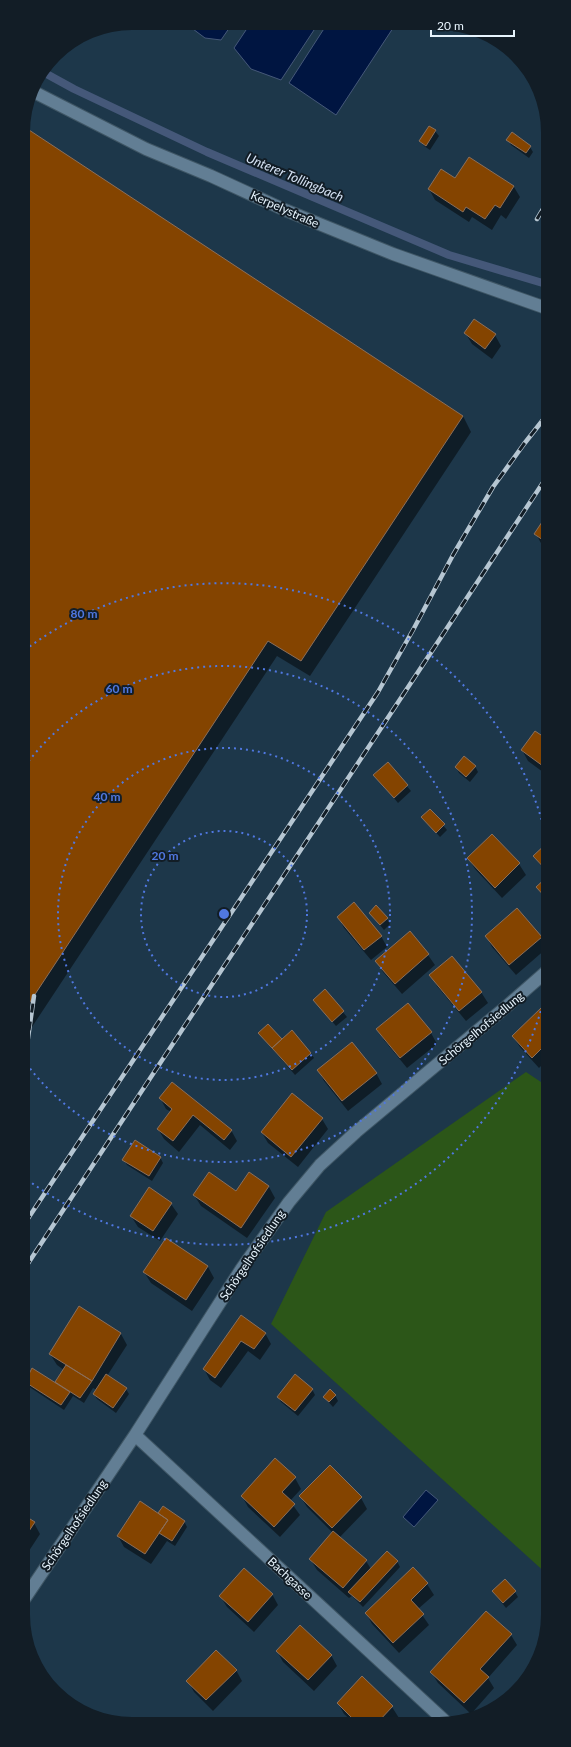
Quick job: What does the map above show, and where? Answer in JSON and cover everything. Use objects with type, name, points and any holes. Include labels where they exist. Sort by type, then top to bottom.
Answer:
[{"type":"street","name":"Kerpelystraße","points":[[38,94],[146,149],[211,176],[284,210],[392,254],[541,306]]},
{"type":"street","name":"Schörgelhofsiedlung","points":[[30,1591],[135,1435],[242,1268],[289,1202],[320,1165],[356,1132],[541,976]]},
{"type":"street","name":"Bachgasse","points":[[135,1435],[440,1717]]},
{"type":"green space","points":[[526,1072],[541,1082],[541,1569],[271,1324],[326,1212]]},
{"type":"water","points":[[194,30],[228,30],[221,40],[205,38]]},
{"type":"water","points":[[246,30],[314,30],[281,80],[251,69],[234,48]]},
{"type":"water","points":[[323,30],[392,30],[336,115],[289,83]]},
{"type":"water","points":[[426,1490],[438,1500],[414,1527],[403,1517]]},
{"type":"building","points":[[429,126],[436,130],[426,146],[419,141]]},
{"type":"building","points":[[30,131],[463,416],[301,661],[268,641],[30,1002]]},
{"type":"building","points":[[512,132],[531,146],[526,153],[506,140]]},
{"type":"building","points":[[469,157],[514,186],[500,208],[495,205],[485,219],[466,207],[463,212],[428,189],[441,169],[455,178]]},
{"type":"building","points":[[474,319],[496,334],[485,349],[464,333]]},
{"type":"building","points":[[541,524],[541,539],[534,534]]},
{"type":"building","points":[[535,731],[541,735],[541,765],[521,750]]},
{"type":"building","points":[[464,756],[476,766],[466,777],[455,767]]},
{"type":"building","points":[[388,762],[408,785],[394,798],[373,775]]},
{"type":"building","points":[[430,809],[445,824],[436,833],[421,817]]},
{"type":"building","points":[[492,834],[520,863],[495,888],[467,858]]},
{"type":"building","points":[[541,849],[541,865],[533,856]]},
{"type":"building","points":[[541,882],[541,892],[536,887]]},
{"type":"building","points":[[354,902],[382,936],[364,950],[337,917]]},
{"type":"building","points":[[376,905],[388,918],[380,925],[369,913]]},
{"type":"building","points":[[517,908],[541,936],[541,938],[509,965],[485,936]]},
{"type":"building","points":[[410,931],[429,954],[395,984],[375,961]]},
{"type":"building","points":[[452,956],[482,992],[459,1011],[429,975]]},
{"type":"building","points":[[325,989],[344,1011],[332,1022],[313,1000]]},
{"type":"building","points":[[408,1003],[432,1032],[400,1058],[376,1029]]},
{"type":"building","points":[[541,1008],[541,1049],[532,1058],[512,1036]]},
{"type":"building","points":[[268,1024],[282,1039],[272,1048],[258,1033]]},
{"type":"building","points":[[292,1030],[311,1053],[292,1070],[272,1048]]},
{"type":"building","points":[[352,1042],[377,1073],[342,1101],[317,1070]]},
{"type":"building","points":[[172,1082],[232,1130],[224,1140],[193,1115],[173,1141],[157,1129],[172,1109],[159,1098]]},
{"type":"building","points":[[292,1093],[323,1118],[291,1157],[261,1132]]},
{"type":"building","points":[[135,1140],[161,1157],[149,1176],[122,1160]]},
{"type":"building","points":[[209,1172],[236,1191],[249,1172],[269,1186],[241,1228],[193,1195]]},
{"type":"building","points":[[149,1187],[172,1203],[153,1231],[130,1216]]},
{"type":"building","points":[[166,1238],[208,1266],[186,1300],[143,1272]]},
{"type":"building","points":[[79,1306],[121,1333],[92,1381],[49,1354]]},
{"type":"building","points":[[241,1315],[266,1333],[254,1349],[241,1341],[215,1378],[203,1369]]},
{"type":"building","points":[[66,1365],[92,1381],[80,1398],[55,1382]]},
{"type":"building","points":[[32,1368],[70,1392],[61,1405],[30,1385],[30,1372]]},
{"type":"building","points":[[106,1374],[127,1388],[113,1408],[93,1394]]},
{"type":"building","points":[[295,1374],[313,1389],[295,1411],[277,1397]]},
{"type":"building","points":[[330,1389],[336,1395],[329,1402],[323,1397]]},
{"type":"building","points":[[275,1458],[296,1477],[282,1492],[295,1504],[274,1527],[241,1496]]},
{"type":"building","points":[[330,1465],[362,1497],[332,1528],[299,1496]]},
{"type":"building","points":[[140,1501],[168,1520],[145,1554],[117,1536]]},
{"type":"building","points":[[163,1506],[185,1521],[172,1541],[159,1533],[168,1520],[158,1513]]},
{"type":"building","points":[[30,1519],[35,1522],[30,1530]]},
{"type":"building","points":[[333,1531],[367,1560],[343,1588],[309,1559]]},
{"type":"building","points":[[387,1551],[398,1561],[360,1602],[348,1592]]},
{"type":"building","points":[[413,1567],[428,1583],[411,1600],[424,1614],[393,1643],[365,1613]]},
{"type":"building","points":[[244,1568],[273,1594],[248,1622],[219,1596]]},
{"type":"building","points":[[505,1579],[516,1591],[503,1603],[492,1591]]},
{"type":"building","points":[[486,1611],[512,1634],[480,1669],[489,1677],[464,1703],[430,1672]]},
{"type":"building","points":[[300,1625],[332,1655],[308,1680],[276,1651]]},
{"type":"building","points":[[216,1650],[237,1670],[206,1700],[186,1681]]},
{"type":"building","points":[[362,1676],[393,1706],[383,1717],[351,1717],[337,1703]]},
{"type":"waterway","name":"Unterer Tollingbach","points":[[48,75],[74,89],[207,152],[449,255],[541,283]]},
{"type":"railway","points":[[537,219],[541,212]]},
{"type":"railway","points":[[30,1215],[378,692],[453,555],[493,487],[541,422]]},
{"type":"railway","points":[[30,1260],[541,486]]},
{"type":"railway","points":[[30,1024],[34,996]]}]
